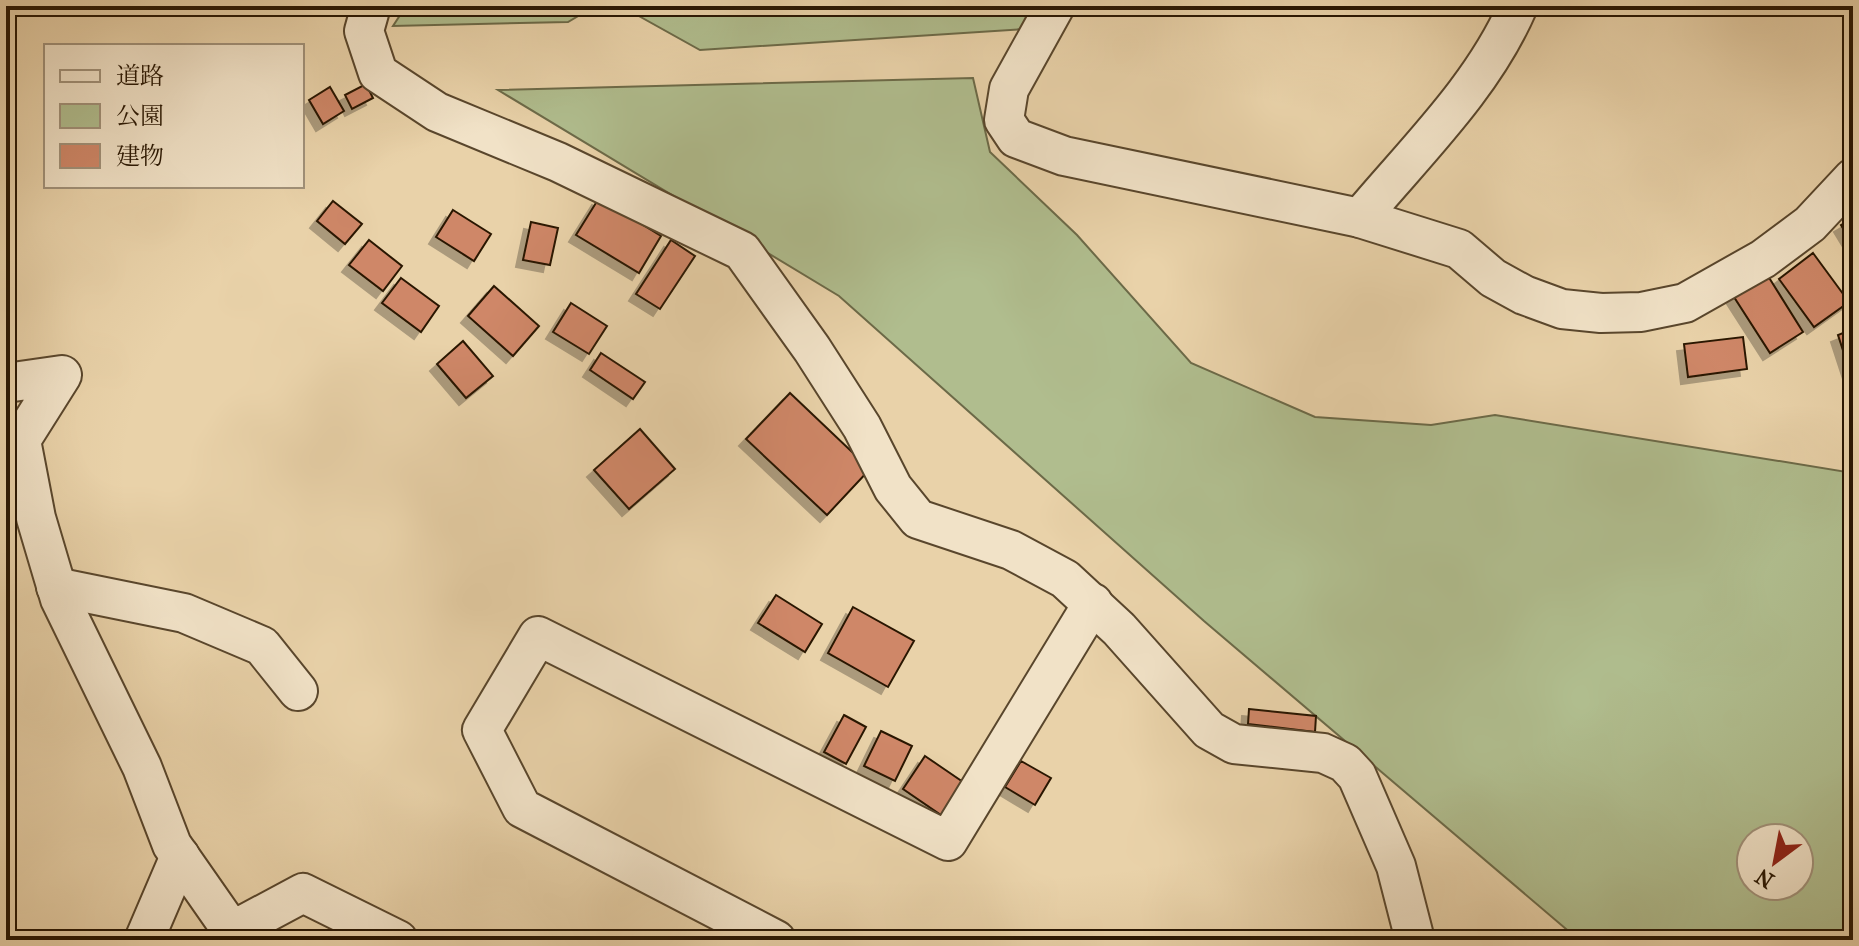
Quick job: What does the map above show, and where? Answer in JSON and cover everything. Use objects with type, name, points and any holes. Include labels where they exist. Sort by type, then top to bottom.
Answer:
[{"type":"street","points":[[371,6],[364,31],[378,73],[437,112],[558,162],[742,251],[812,349],[862,427],[893,488],[918,519],[1011,550],[1065,579],[1093,603],[1209,730],[1234,744],[1323,753],[1345,763],[1357,776],[1396,866],[1415,940]]},
{"type":"street","points":[[1055,6],[1009,89],[1004,120],[1016,138],[1064,156],[1360,218],[1459,249],[1493,278],[1524,295],[1562,309],[1601,313],[1641,312],[1685,303],[1763,259],[1810,224],[1853,178]]},
{"type":"street","points":[[1360,218],[1471,87],[1518,6]]},
{"type":"street","points":[[6,383],[62,375],[21,440],[36,518],[56,587],[142,767],[172,845],[232,931],[303,893],[398,940]]},
{"type":"street","points":[[56,587],[184,613],[262,646],[298,691]]},
{"type":"street","points":[[776,940],[522,808],[482,730],[538,636],[948,841],[1093,603]]},
{"type":"street","points":[[144,940],[180,856]]},
{"type":"green space","points":[[406,6],[595,6],[568,22],[393,26]]},
{"type":"green space","points":[[621,6],[1037,6],[1024,29],[700,50]]},
{"type":"green space","points":[[973,78],[990,152],[1077,235],[1191,363],[1315,417],[1431,425],[1495,415],[1853,473],[1853,940],[1579,940],[1204,621],[839,296],[498,90]]},
{"type":"building","points":[[366,84],[373,98],[352,109],[345,95]]},
{"type":"building","points":[[330,87],[344,111],[323,124],[309,100]]},
{"type":"building","points":[[599,198],[661,236],[639,273],[576,235]]},
{"type":"building","points":[[333,201],[362,224],[345,244],[317,221]]},
{"type":"building","points":[[453,210],[491,234],[474,261],[436,237]]},
{"type":"building","points":[[1853,218],[1853,245],[1841,225]]},
{"type":"building","points":[[531,222],[558,228],[550,265],[523,260]]},
{"type":"building","points":[[369,240],[402,266],[383,291],[349,265]]},
{"type":"building","points":[[671,240],[695,256],[660,309],[636,294]]},
{"type":"building","points":[[1813,253],[1849,302],[1814,327],[1779,279]]},
{"type":"building","points":[[1768,276],[1803,332],[1770,353],[1734,297]]},
{"type":"building","points":[[401,278],[439,306],[421,332],[382,303]]},
{"type":"building","points":[[494,286],[539,326],[513,356],[468,316]]},
{"type":"building","points":[[571,303],[607,326],[589,354],[553,332]]},
{"type":"building","points":[[1853,329],[1853,371],[1850,372],[1838,335]]},
{"type":"building","points":[[1743,337],[1747,369],[1688,377],[1684,344]]},
{"type":"building","points":[[463,341],[493,376],[466,398],[437,364]]},
{"type":"building","points":[[601,353],[645,382],[633,399],[590,370]]},
{"type":"building","points":[[790,393],[870,469],[827,515],[746,439]]},
{"type":"building","points":[[640,429],[675,469],[629,509],[594,470]]},
{"type":"building","points":[[776,595],[822,624],[805,652],[758,623]]},
{"type":"building","points":[[853,607],[914,641],[888,687],[828,653]]},
{"type":"building","points":[[1249,709],[1316,716],[1315,732],[1248,724]]},
{"type":"building","points":[[844,715],[866,727],[846,764],[824,752]]},
{"type":"building","points":[[881,731],[912,746],[895,781],[864,766]]},
{"type":"building","points":[[925,756],[963,782],[941,815],[903,789]]},
{"type":"building","points":[[1021,761],[1051,778],[1035,805],[1005,787]]}]
